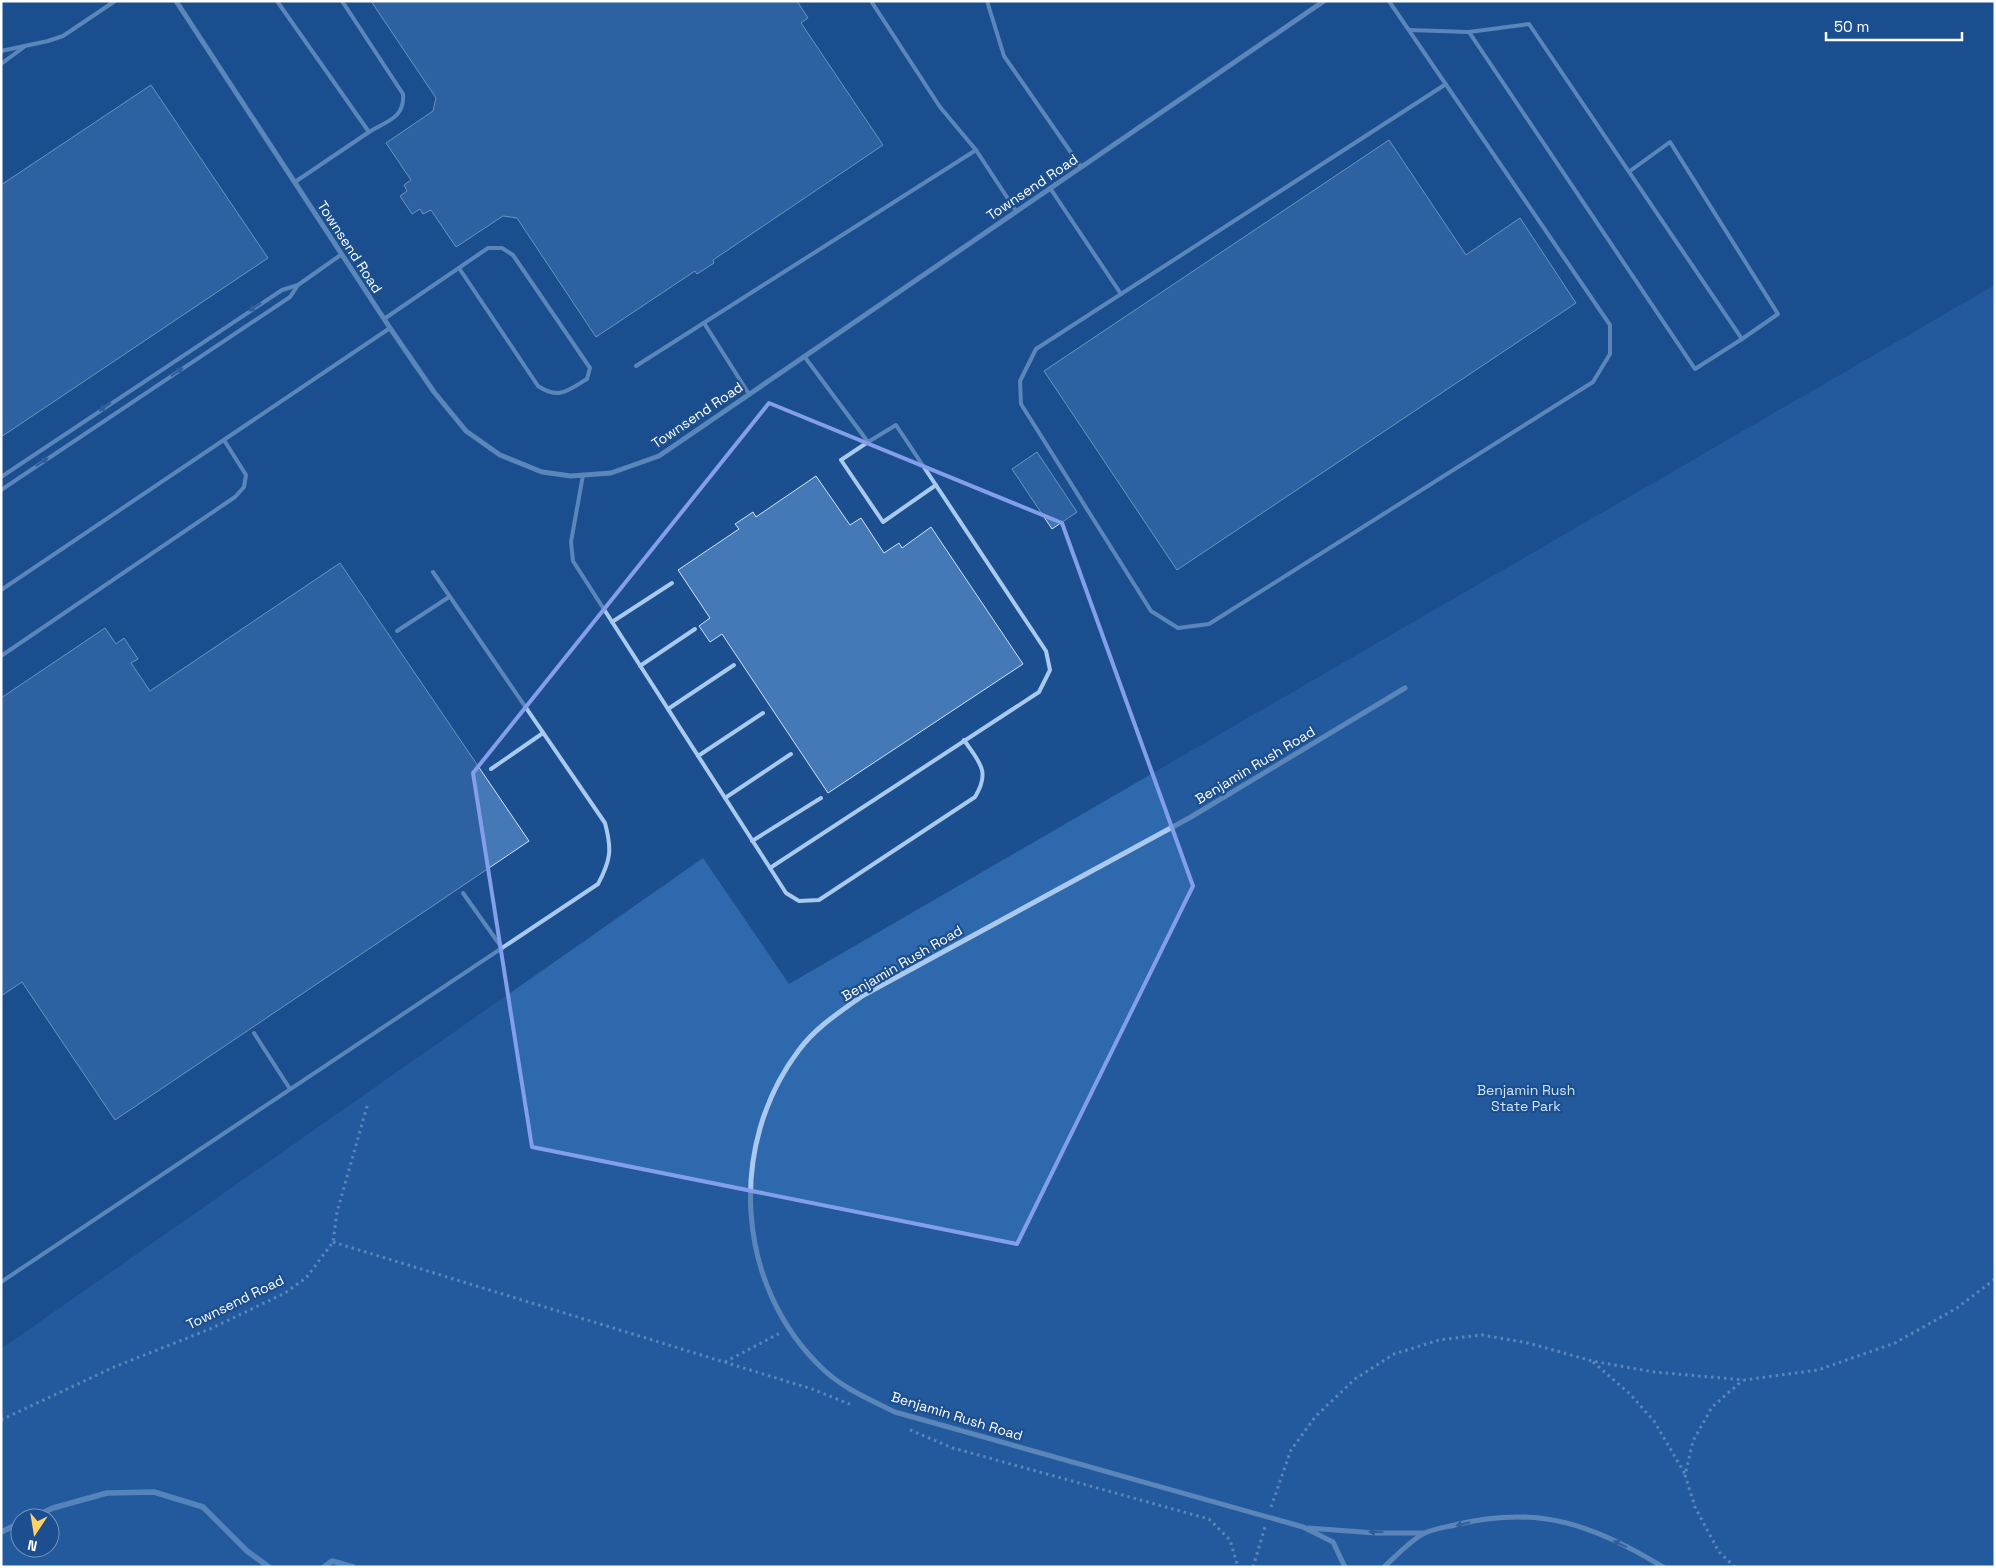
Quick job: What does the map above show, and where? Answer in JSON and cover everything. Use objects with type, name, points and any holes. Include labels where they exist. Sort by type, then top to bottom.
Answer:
[{"type":"street","name":"Townsend Road","points":[[176,1],[390,328],[434,392],[466,431],[500,455],[542,472],[571,476],[610,473],[659,456],[1324,1]]},
{"type":"street","name":"Benjamin Rush Road","points":[[1345,1567],[1333,1542],[1303,1527],[895,1412],[858,1394],[824,1370],[789,1328],[768,1292],[756,1254],[751,1214],[751,1164],[763,1116],[777,1084],[800,1049],[827,1021],[862,996],[1191,817],[1404,688]]},
{"type":"street","name":"Benjamin Rush Road","points":[[1303,1527],[1375,1533],[1424,1533],[1469,1522],[1513,1515],[1553,1518],[1595,1533],[1641,1554],[1662,1567]]},
{"type":"street","name":"Benjamin Rush Road","points":[[1384,1567],[1424,1533]]},
{"type":"lane","points":[[1,51],[62,36],[115,1]]},
{"type":"lane","points":[[277,1],[369,132]]},
{"type":"lane","points":[[295,182],[399,114],[404,105],[403,94],[342,1]]},
{"type":"lane","points":[[871,1],[940,107],[976,150],[1016,211]]},
{"type":"lane","points":[[987,1],[1004,56],[1081,167]]},
{"type":"lane","points":[[1389,1],[1446,84],[1610,325],[1610,354],[1593,382],[1209,624],[1178,628],[1152,611],[1021,404],[1020,380],[1036,349],[1446,84]]},
{"type":"lane","points":[[1409,30],[1469,32],[1529,24],[1742,339]]},
{"type":"lane","points":[[1469,32],[1696,370],[1778,314],[1670,142],[1630,172]]},
{"type":"lane","points":[[1,64],[26,46]]},
{"type":"lane","points":[[636,366],[976,150]]},
{"type":"lane","points":[[1050,188],[1121,294]]},
{"type":"lane","points":[[384,319],[488,248],[502,248],[513,254],[590,368],[587,379],[563,393],[549,393],[538,386],[459,268]]},
{"type":"lane","points":[[1,490],[290,297],[298,286],[342,254]]},
{"type":"lane","points":[[1,477],[282,290],[298,286]]},
{"type":"lane","points":[[704,323],[749,394]]},
{"type":"lane","points":[[1,590],[390,328]]},
{"type":"lane","points":[[219,332],[226,340]]},
{"type":"lane","points":[[804,356],[868,442]]},
{"type":"lane","points":[[120,397],[126,406]]},
{"type":"lane","points":[[770,868],[1039,692],[1050,670],[1046,651],[936,485],[896,425],[842,460],[882,522],[936,485]]},
{"type":"lane","points":[[1,656],[235,497],[244,487],[246,475],[224,440]]},
{"type":"lane","points":[[11,470],[18,478]]},
{"type":"lane","points":[[583,475],[571,542],[573,561],[786,893],[799,901],[819,900],[975,797],[983,784],[984,770],[964,740]]},
{"type":"lane","points":[[1,1282],[598,884],[608,866],[611,844],[605,822],[433,572]]},
{"type":"lane","points":[[612,622],[672,583]]},
{"type":"lane","points":[[397,631],[450,597]]},
{"type":"lane","points":[[640,666],[695,629]]},
{"type":"lane","points":[[668,709],[734,665]]},
{"type":"lane","points":[[698,756],[763,713]]},
{"type":"lane","points":[[491,769],[543,733]]},
{"type":"lane","points":[[725,798],[791,754]]},
{"type":"lane","points":[[752,841],[821,798]]},
{"type":"lane","points":[[463,893],[502,948]]},
{"type":"lane","points":[[254,1033],[290,1090]]},
{"type":"path","name":"Townsend Road","points":[[1,1420],[114,1367],[210,1329],[285,1293],[306,1278],[333,1242],[337,1212],[368,1103]]},
{"type":"path","points":[[333,1242],[812,1389],[856,1407]]},
{"type":"path","points":[[1270,1509],[1291,1450],[1315,1417],[1355,1379],[1394,1354],[1440,1340],[1482,1335],[1528,1342],[1592,1361],[1654,1372],[1744,1380],[1818,1370],[1895,1342],[1957,1308],[1995,1279]]},
{"type":"path","points":[[725,1362],[789,1328]]},
{"type":"path","points":[[1592,1361],[1630,1394],[1654,1421],[1685,1475],[1695,1507],[1718,1552],[1736,1567]]},
{"type":"path","points":[[1685,1475],[1693,1441],[1712,1407],[1744,1380]]},
{"type":"path","points":[[909,1429],[953,1448],[1209,1519],[1230,1540],[1238,1567]]},
{"type":"path","points":[[1253,1567],[1266,1526]]},
{"type":"highlighted area","points":[[769,403],[1062,523],[1193,886],[1017,1244],[532,1147],[473,773]]},
{"type":"green space","name":"Benjamin Rush State Park","points":[[1995,285],[1995,1567],[1,1567],[1,1349],[703,858],[789,984]]},
{"type":"building","points":[[371,1],[797,1],[808,18],[801,23],[883,145],[713,260],[714,263],[697,274],[695,271],[596,337],[517,218],[503,216],[456,247],[431,210],[423,214],[420,209],[412,214],[400,196],[407,191],[404,185],[411,180],[386,143],[433,111],[436,98]]},
{"type":"building","points":[[151,85],[268,258],[1,437],[1,185]]},
{"type":"building","points":[[1389,140],[1466,255],[1520,218],[1576,303],[1177,570],[1044,371]]},
{"type":"building","points":[[1037,452],[1077,512],[1052,529],[1012,469]]},
{"type":"building","points":[[816,476],[850,525],[861,518],[884,553],[899,543],[902,548],[931,527],[1023,664],[828,793],[722,634],[710,642],[699,626],[710,618],[678,570],[739,529],[735,524],[753,512],[756,517]]},
{"type":"building","points":[[340,563],[529,841],[115,1120],[22,982],[1,996],[1,698],[105,628],[116,644],[124,638],[138,659],[131,663],[150,691]]},
{"type":"waterway","points":[[53,1508],[107,1493],[154,1492],[203,1507],[247,1551],[269,1567]]},
{"type":"waterway","points":[[1,1532],[10,1528]]},
{"type":"waterway","points":[[324,1567],[332,1561],[353,1567]]}]
